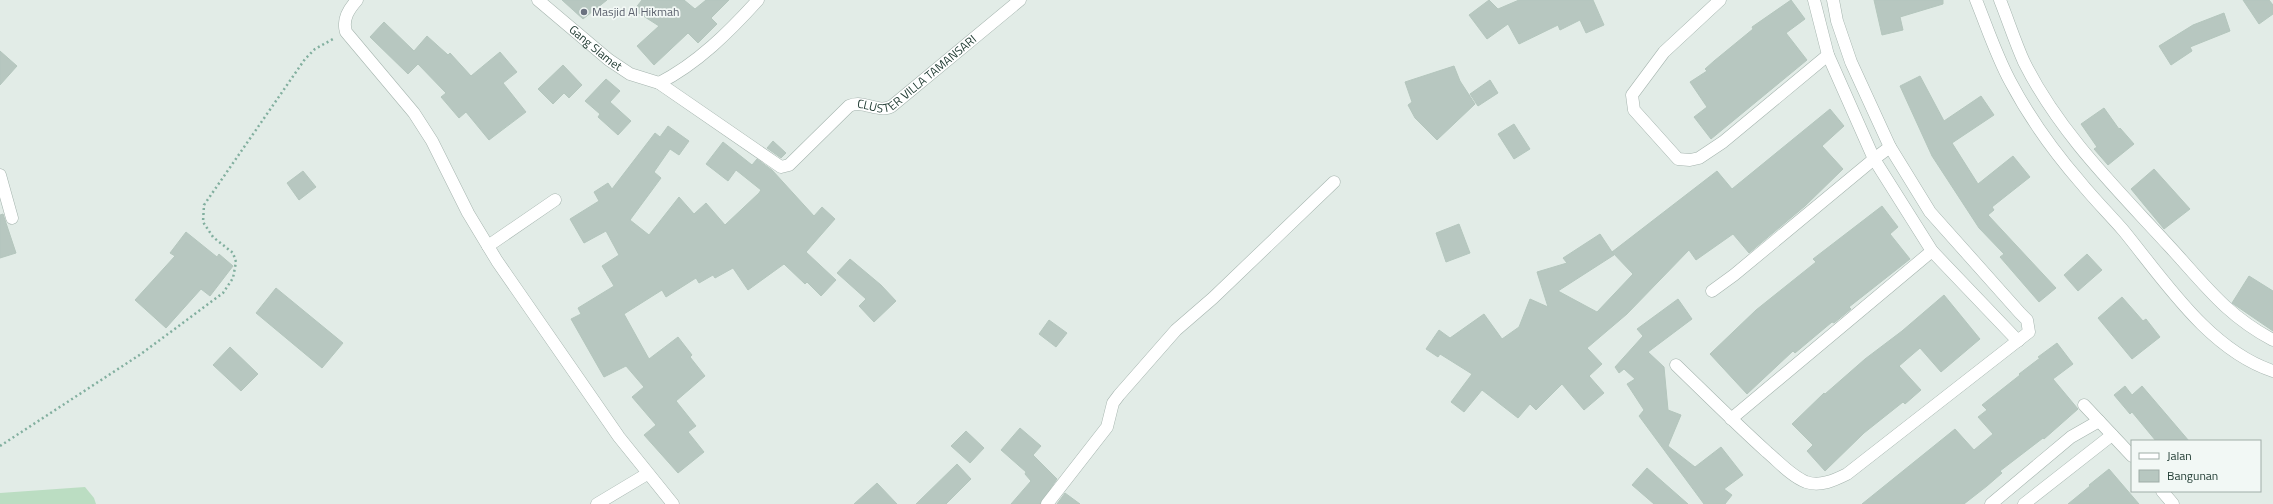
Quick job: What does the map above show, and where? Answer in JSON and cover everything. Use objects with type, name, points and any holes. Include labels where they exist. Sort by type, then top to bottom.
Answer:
[{"type":"street","points":[[357,0],[346,15],[344,26],[346,32],[414,112],[432,141],[468,213],[488,246],[572,371],[648,474],[673,504]]},
{"type":"street","name":"Gang Slamet","points":[[538,0],[592,47],[615,64],[630,74],[659,83]]},
{"type":"street","points":[[659,83],[676,74],[717,40],[758,0]]},
{"type":"street","name":"CLUSTER VILLA TAMANSARI","points":[[659,83],[778,166],[784,167],[813,143],[850,106],[861,103],[882,109],[892,106],[1020,0]]},
{"type":"street","points":[[1720,0],[1664,52],[1632,95],[1634,110],[1678,159],[1690,160],[1699,158],[1723,142],[1828,55]]},
{"type":"street","points":[[1814,0],[1828,55],[1874,159],[1932,251],[2018,341]]},
{"type":"street","points":[[1676,365],[1731,419],[1792,474],[1806,482],[1826,483],[1847,474],[2029,332],[2027,320],[1930,212],[1890,147],[1851,62],[1837,21],[1833,0]]},
{"type":"street","points":[[1976,0],[2010,81],[2049,142],[2080,182],[2122,230],[2162,280],[2204,326],[2244,358],[2273,371]]},
{"type":"street","points":[[2000,0],[2024,62],[2054,113],[2083,153],[2219,303],[2251,329],[2273,340]]},
{"type":"street","points":[[1712,291],[1734,275],[1890,147]]},
{"type":"street","points":[[0,175],[12,218]]},
{"type":"street","points":[[1048,504],[1107,427],[1113,402],[1118,395],[1176,330],[1213,298],[1334,182]]},
{"type":"street","points":[[488,246],[555,200]]},
{"type":"street","points":[[1731,419],[1932,251]]},
{"type":"street","points":[[2084,405],[2131,455]]},
{"type":"street","points":[[1990,504],[2071,438],[2100,421]]},
{"type":"street","points":[[2030,502],[2112,435]]},
{"type":"street","points":[[597,504],[648,474]]},
{"type":"street","points":[[2163,492],[2173,504]]},
{"type":"path","points":[[0,446],[140,354],[223,293],[233,278],[236,262],[233,253],[213,237],[203,222],[204,205],[305,59],[316,49],[346,32]]},
{"type":"green space","points":[[85,487],[94,498],[96,504],[0,504],[0,493]]},
{"type":"building","name":"Masjid Al Hikmah","points":[[562,0],[607,0],[583,19]]},
{"type":"building","points":[[642,0],[684,0],[695,9],[706,0],[729,0],[711,18],[717,24],[698,43],[688,33],[654,65],[637,46],[659,26],[634,10]]},
{"type":"building","points":[[1489,0],[1498,9],[1519,0],[1593,0],[1604,25],[1586,33],[1580,20],[1560,30],[1558,25],[1519,44],[1508,24],[1487,39],[1469,15]]},
{"type":"building","points":[[1791,0],[1805,19],[1786,33],[1807,60],[1711,139],[1694,117],[1707,107],[1690,82],[1707,71],[1705,69],[1753,29],[1752,27]]},
{"type":"building","points":[[1874,0],[1943,0],[1943,4],[1900,17],[1903,30],[1882,35]]},
{"type":"building","points":[[2243,0],[2269,0],[2273,5],[2273,14],[2259,24]]},
{"type":"building","points":[[2224,13],[2230,31],[2190,47],[2192,51],[2171,65],[2159,46],[2193,25]]},
{"type":"building","points":[[384,22],[414,51],[427,36],[448,55],[450,53],[471,76],[500,52],[517,72],[503,83],[526,112],[489,140],[466,112],[459,118],[441,97],[446,93],[418,64],[408,74],[370,37]]},
{"type":"building","points":[[0,51],[17,66],[0,85]]},
{"type":"building","points":[[563,65],[582,85],[569,98],[564,93],[553,104],[538,89]]},
{"type":"building","points":[[1454,66],[1460,81],[1475,104],[1437,140],[1415,118],[1408,105],[1412,102],[1405,82]]},
{"type":"building","points":[[1920,76],[1944,121],[1981,96],[1994,115],[1952,143],[1978,184],[2013,156],[2030,177],[1992,207],[1994,210],[1988,215],[2056,288],[2039,302],[2000,257],[2004,254],[1979,228],[1932,156],[1900,86]]},
{"type":"building","points":[[606,79],[620,91],[610,102],[631,121],[618,135],[598,117],[600,114],[585,101]]},
{"type":"building","points":[[1490,80],[1498,93],[1478,106],[1470,94]]},
{"type":"building","points":[[2104,108],[2119,129],[2120,128],[2134,144],[2108,165],[2094,149],[2097,147],[2081,124]]},
{"type":"building","points":[[1830,109],[1844,126],[1822,146],[1843,169],[1805,206],[1749,253],[1733,234],[1696,260],[1689,250],[1627,314],[1587,348],[1602,364],[1589,376],[1604,393],[1584,410],[1562,384],[1536,410],[1530,404],[1518,418],[1482,390],[1464,412],[1451,402],[1472,374],[1440,354],[1438,357],[1426,349],[1439,330],[1450,338],[1484,314],[1502,339],[1519,327],[1530,299],[1548,307],[1537,272],[1567,263],[1563,258],[1600,234],[1612,252],[1717,171],[1732,189]],"holes":[[[1612,252],[1633,274],[1597,312],[1558,291],[1614,255]]]},
{"type":"building","points":[[1514,124],[1530,149],[1514,159],[1498,134]]},
{"type":"building","points":[[668,126],[689,141],[679,155],[670,149],[654,172],[661,178],[630,220],[649,235],[679,197],[694,214],[706,203],[725,225],[759,193],[761,190],[736,170],[728,181],[706,164],[723,142],[752,165],[757,159],[772,170],[814,216],[822,207],[835,219],[806,252],[836,280],[821,296],[807,282],[805,284],[784,264],[748,290],[733,268],[715,278],[713,275],[699,283],[696,278],[666,297],[662,290],[624,314],[649,359],[678,337],[692,355],[690,357],[705,376],[676,401],[696,426],[688,432],[704,452],[678,473],[644,435],[656,425],[632,397],[644,387],[626,366],[604,377],[571,319],[581,314],[578,308],[614,286],[602,266],[619,255],[606,231],[584,243],[570,219],[599,201],[594,192],[608,183],[612,189],[655,133],[660,137]]},
{"type":"building","points":[[773,141],[786,153],[781,158],[767,148]]},
{"type":"building","points":[[2154,169],[2190,209],[2164,229],[2131,189]]},
{"type":"building","points":[[303,171],[316,187],[299,200],[287,183]]},
{"type":"building","points":[[1882,206],[1898,227],[1890,234],[1910,259],[1849,307],[1851,309],[1834,323],[1832,322],[1795,353],[1793,351],[1747,394],[1710,354],[1756,310],[1816,262],[1813,259]]},
{"type":"building","points":[[3,214],[16,253],[0,258],[0,215]]},
{"type":"building","points":[[1459,224],[1470,253],[1446,262],[1436,233]]},
{"type":"building","points":[[186,232],[217,257],[219,254],[233,266],[210,296],[201,289],[166,328],[135,300],[175,256],[170,253]]},
{"type":"building","points":[[2087,254],[2102,270],[2078,291],[2064,275]]},
{"type":"building","points":[[850,259],[881,285],[896,301],[874,322],[859,306],[866,299],[837,273]]},
{"type":"building","points":[[2249,276],[2273,291],[2273,331],[2232,303]]},
{"type":"building","points":[[276,288],[343,343],[322,368],[256,313]]},
{"type":"building","points":[[1944,295],[1980,339],[1941,372],[1920,348],[1899,366],[1921,390],[1905,404],[1903,402],[1864,433],[1825,471],[1807,451],[1813,445],[1792,424],[1824,393],[1825,394],[1865,359],[1902,331]]},
{"type":"building","points":[[2122,297],[2143,321],[2146,319],[2160,337],[2132,359],[2098,318]]},
{"type":"building","points":[[1678,299],[1692,319],[1648,352],[1664,367],[1668,410],[1681,415],[1668,446],[1695,467],[1721,447],[1743,475],[1724,489],[1732,495],[1725,504],[1704,504],[1639,416],[1644,410],[1627,384],[1635,379],[1624,369],[1619,373],[1615,367],[1643,336],[1637,329]]},
{"type":"building","points":[[1049,320],[1067,333],[1056,347],[1039,334]]},
{"type":"building","points":[[2057,343],[2073,364],[2053,379],[2078,409],[2044,439],[2043,438],[2000,471],[2002,473],[1964,504],[1862,504],[1955,429],[1974,450],[1993,434],[1978,417],[1987,410],[1982,405],[2040,358],[2038,357]]},
{"type":"building","points":[[230,347],[258,374],[241,391],[213,365]]},
{"type":"building","points":[[2125,386],[2132,395],[2142,386],[2188,440],[2155,440],[2132,412],[2130,414],[2114,395]]},
{"type":"building","points":[[1020,428],[1041,446],[1033,455],[1057,479],[1040,504],[1011,504],[1031,481],[1025,474],[1026,472],[1001,450]]},
{"type":"building","points":[[966,431],[984,448],[970,463],[951,446]]},
{"type":"building","points":[[957,464],[971,479],[946,504],[916,504]]},
{"type":"building","points":[[1647,468],[1688,504],[1654,504],[1632,485]]},
{"type":"building","points":[[2109,469],[2139,504],[2068,504],[2090,486],[2089,485]]},
{"type":"building","points":[[877,483],[897,504],[854,504]]},
{"type":"building","points":[[1065,493],[1080,504],[1057,504]]},
{"type":"place","name":"Masjid Al Hikmah","points":[[584,12]]}]
